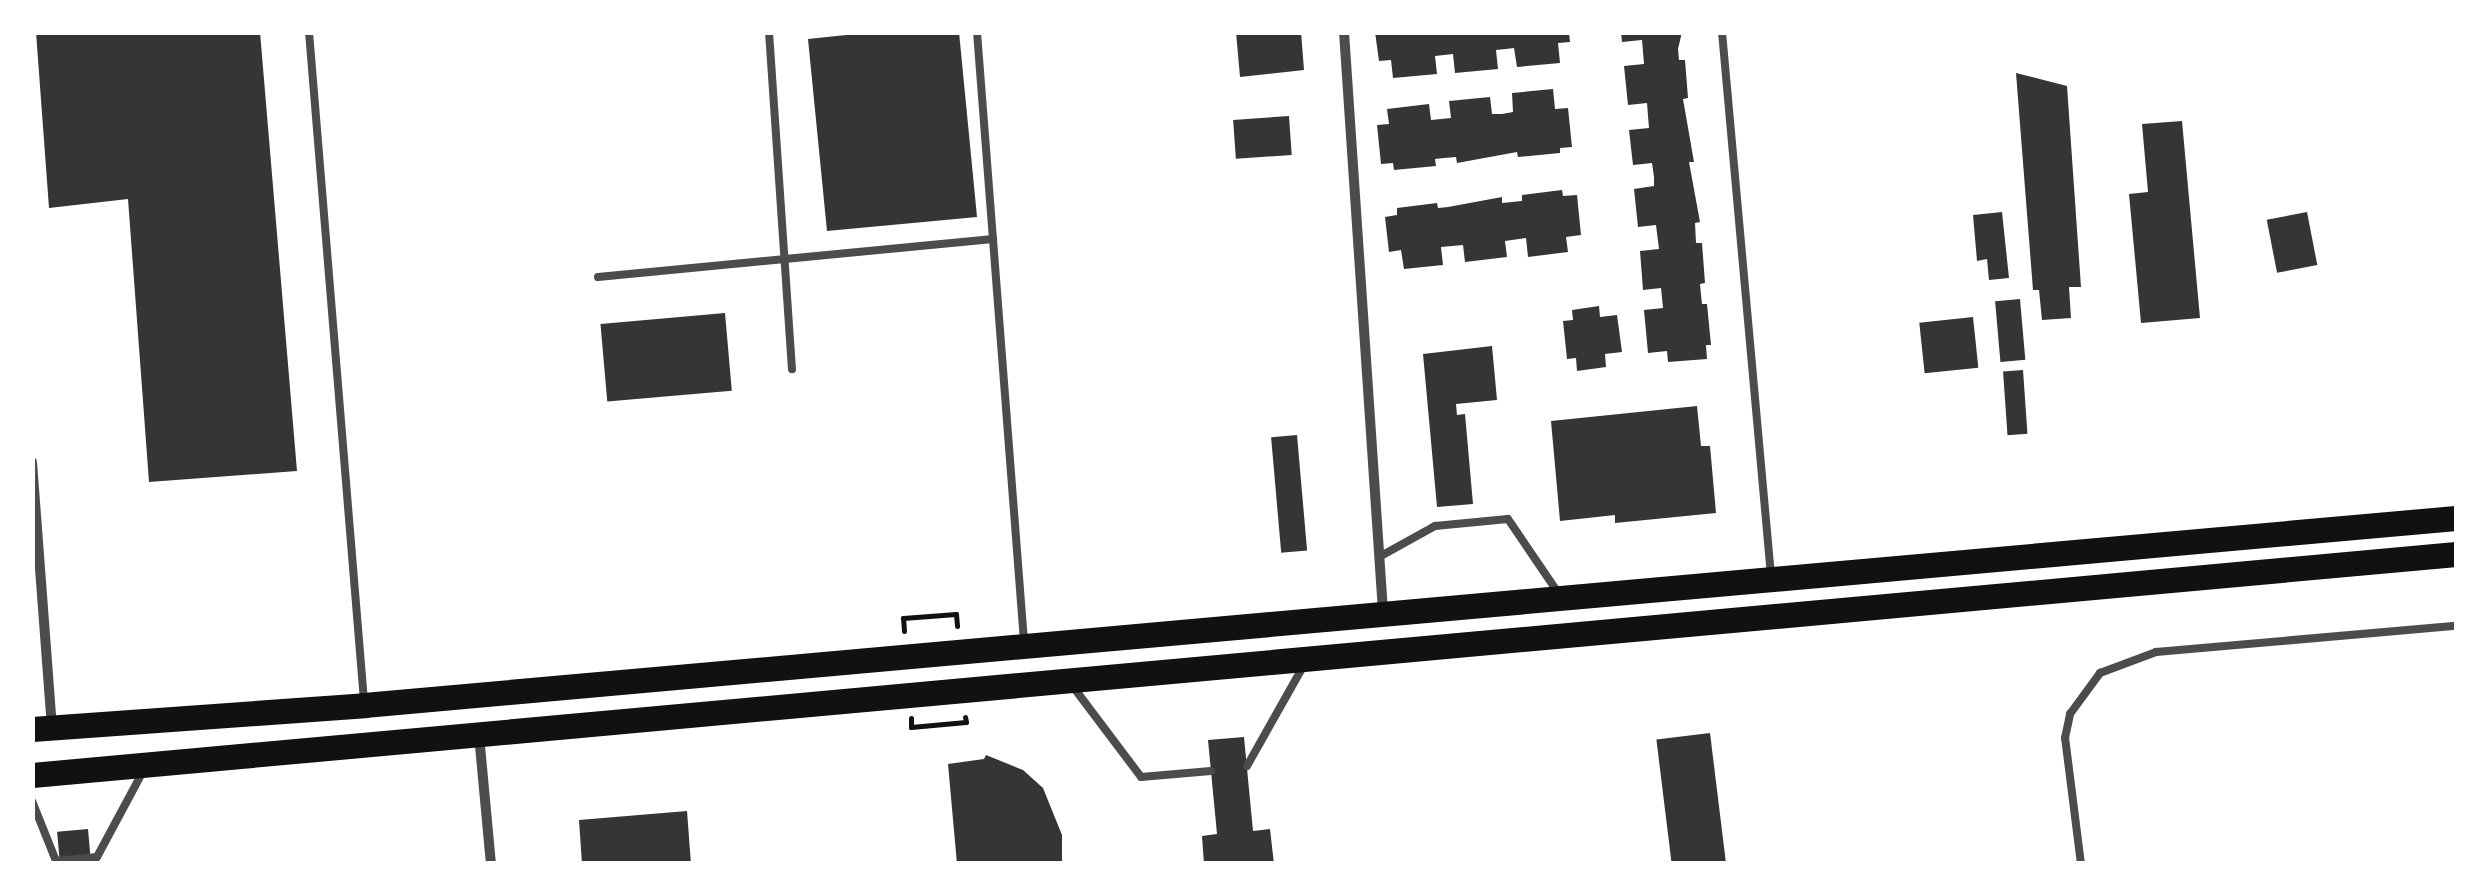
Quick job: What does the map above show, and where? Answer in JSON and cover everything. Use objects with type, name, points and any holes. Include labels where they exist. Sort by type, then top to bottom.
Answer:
[{"type":"highway","points":[[42,728],[364,705],[2456,518]]},
{"type":"highway","points":[[32,775],[2456,554]]},
{"type":"street","points":[[1344,32],[1383,612]]},
{"type":"street","points":[[32,462],[42,728]]},
{"type":"street","points":[[478,734],[491,864]]},
{"type":"lane","points":[[309,32],[364,705]]},
{"type":"lane","points":[[769,32],[792,369]]},
{"type":"lane","points":[[977,32],[1025,644]]},
{"type":"lane","points":[[1722,32],[1771,578]]},
{"type":"lane","points":[[598,277],[994,239]]},
{"type":"lane","points":[[1379,558],[1435,526],[1508,520],[1562,597]]},
{"type":"lane","points":[[2081,864],[2066,738],[2070,714],[2100,673],[2156,652],[2456,626]]},
{"type":"lane","points":[[1247,766],[1308,657]]},
{"type":"lane","points":[[1069,680],[1140,777],[1211,771]]},
{"type":"lane","points":[[32,802],[56,861],[97,857],[147,764]]},
{"type":"path","points":[[902,618],[956,614]]},
{"type":"path","points":[[912,727],[966,722]]},
{"type":"building","points":[[36,32],[260,32],[297,471],[149,482],[128,199],[49,208]]},
{"type":"building","points":[[875,32],[959,32],[977,217],[827,231],[808,39]]},
{"type":"building","points":[[1236,32],[1301,32],[1304,70],[1240,77]]},
{"type":"building","points":[[1375,32],[1569,32],[1570,42],[1558,43],[1560,63],[1517,67],[1514,48],[1496,50],[1498,69],[1455,73],[1453,54],[1435,56],[1437,74],[1393,78],[1391,60],[1379,61]]},
{"type":"building","points":[[1621,32],[1682,32],[1678,49],[1679,60],[1685,60],[1688,98],[1683,99],[1700,222],[1695,223],[1696,243],[1702,243],[1705,283],[1700,284],[1702,304],[1707,304],[1711,345],[1706,345],[1707,359],[1668,362],[1667,351],[1648,353],[1644,310],[1663,308],[1661,288],[1643,290],[1640,251],[1659,249],[1656,225],[1638,227],[1634,189],[1654,186],[1654,177],[1652,163],[1633,165],[1629,130],[1649,128],[1647,103],[1628,105],[1624,66],[1644,64],[1642,40],[1622,42]]},
{"type":"building","points":[[2016,73],[2067,86],[2081,287],[2069,287],[2071,318],[2042,320],[2039,290],[2033,290]]},
{"type":"building","points":[[1553,89],[1555,109],[1568,108],[1572,147],[1560,148],[1560,153],[1518,157],[1517,152],[1457,163],[1456,157],[1444,158],[1435,159],[1436,166],[1394,170],[1393,163],[1381,164],[1377,125],[1389,124],[1387,109],[1429,104],[1431,120],[1451,118],[1449,101],[1490,97],[1492,114],[1502,114],[1513,112],[1512,93]]},
{"type":"building","points":[[1289,116],[1292,155],[1236,159],[1233,120]]},
{"type":"building","points":[[2182,121],[2200,318],[2141,323],[2129,194],[2148,192],[2142,124]]},
{"type":"building","points":[[1562,190],[1563,196],[1577,195],[1581,235],[1566,237],[1568,252],[1528,257],[1526,238],[1505,241],[1507,257],[1465,262],[1463,245],[1441,247],[1443,265],[1404,269],[1401,250],[1389,252],[1385,217],[1397,215],[1397,208],[1437,203],[1438,208],[1448,207],[1502,197],[1502,203],[1522,201],[1522,195]]},
{"type":"building","points":[[2002,212],[2009,278],[1989,280],[1987,259],[1977,261],[1973,215]]},
{"type":"building","points":[[2307,212],[2317,265],[2277,273],[2267,220]]},
{"type":"building","points":[[2020,299],[2025,360],[2000,362],[1995,301]]},
{"type":"building","points":[[1599,306],[1600,317],[1617,315],[1622,352],[1605,354],[1606,367],[1577,371],[1576,358],[1567,359],[1563,321],[1573,320],[1572,310]]},
{"type":"building","points":[[725,313],[732,391],[607,402],[600,324]]},
{"type":"building","points":[[1973,317],[1978,368],[1925,373],[1919,323]]},
{"type":"building","points":[[1492,346],[1497,400],[1456,404],[1457,415],[1465,414],[1473,504],[1437,507],[1423,354]]},
{"type":"building","points":[[2023,370],[2027,434],[2008,435],[2003,371]]},
{"type":"building","points":[[1697,406],[1701,446],[1710,446],[1716,513],[1615,523],[1615,515],[1560,521],[1551,421]]},
{"type":"building","points":[[1297,435],[1307,551],[1281,553],[1271,437]]},
{"type":"building","points":[[1710,733],[1726,864],[1672,864],[1656,740]]},
{"type":"building","points":[[1244,737],[1253,831],[1270,829],[1274,864],[1204,864],[1202,836],[1217,834],[1208,740]]},
{"type":"building","points":[[986,755],[1023,770],[1043,788],[1062,835],[1062,864],[957,864],[948,764],[984,759]]},
{"type":"building","points":[[687,811],[691,864],[582,864],[579,820]]},
{"type":"building","points":[[88,829],[91,864],[60,864],[57,832]]}]
